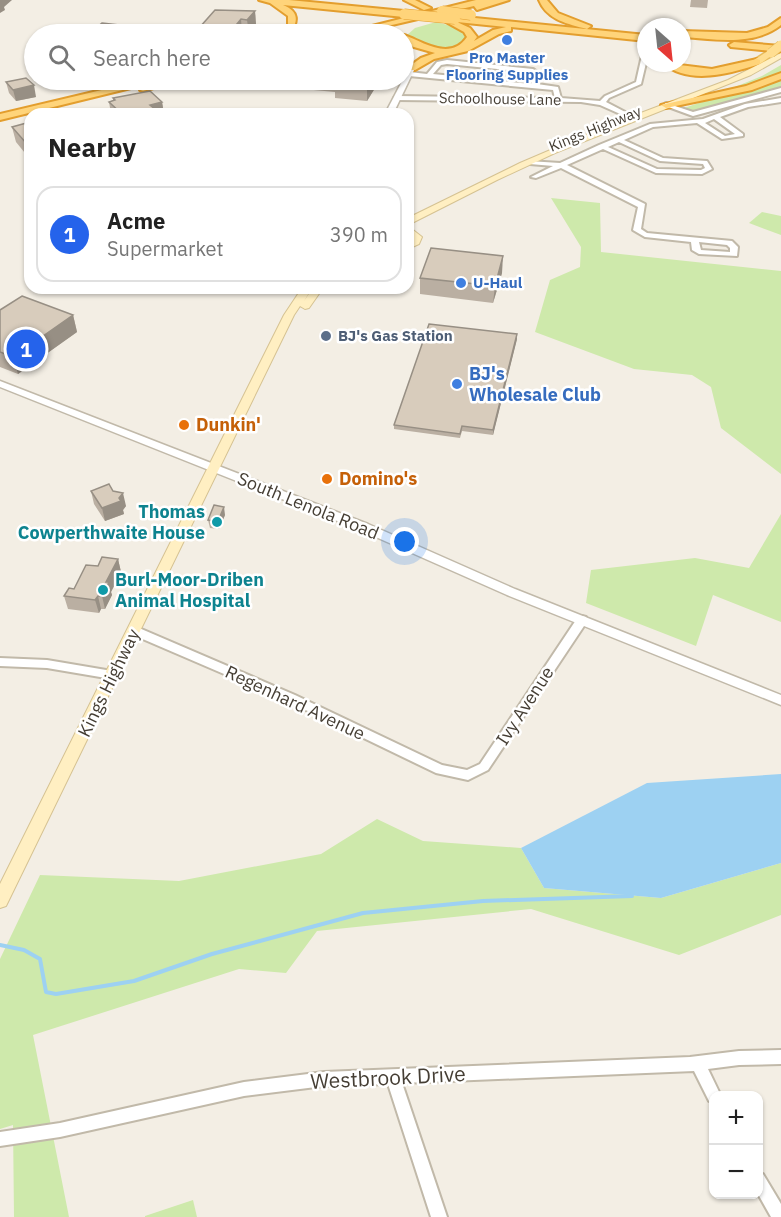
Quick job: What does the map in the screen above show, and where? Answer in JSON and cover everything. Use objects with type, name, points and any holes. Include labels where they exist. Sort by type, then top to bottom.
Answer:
[{"type":"highway","points":[[253,0],[278,5],[290,12],[291,24]]},
{"type":"highway","points":[[263,0],[404,14],[488,0]]},
{"type":"highway","points":[[339,0],[426,11],[448,17],[566,31],[637,36]]},
{"type":"highway","points":[[360,0],[367,0]]},
{"type":"highway","points":[[408,0],[426,11]]},
{"type":"highway","points":[[380,24],[465,0]]},
{"type":"highway","points":[[414,26],[505,0]]},
{"type":"highway","points":[[543,0],[546,7],[557,16],[590,27]]},
{"type":"highway","points":[[412,24],[471,15],[590,27],[637,36]]},
{"type":"highway","points":[[414,46],[434,50],[457,48],[471,41],[472,35],[448,17]]},
{"type":"highway","points":[[691,34],[753,35],[767,31],[781,21]]},
{"type":"highway","points":[[414,68],[425,59],[454,52],[502,30],[566,31]]},
{"type":"highway","points":[[691,35],[781,46]]},
{"type":"highway","points":[[691,42],[781,46]]},
{"type":"highway","points":[[414,49],[430,52],[454,52]]},
{"type":"highway","points":[[691,71],[710,73],[757,62]]},
{"type":"highway","points":[[666,105],[755,86],[781,76]]},
{"type":"highway","points":[[37,108],[112,90]]},
{"type":"highway","points":[[59,108],[134,90]]},
{"type":"highway","points":[[0,117],[24,111]]},
{"type":"highway","points":[[0,122],[24,116]]},
{"type":"main road","name":"Kings Highway","points":[[414,211],[514,163],[627,115],[731,75],[781,46]]},
{"type":"main road","name":"Kings Highway","points":[[414,219],[530,162],[744,75],[781,55]]},
{"type":"main road","name":"Kings Highway","points":[[0,901],[289,315],[303,294]]},
{"type":"main road","name":"Kings Highway","points":[[281,335],[313,294]]},
{"type":"street","points":[[429,75],[439,63],[447,62],[531,69],[537,74],[534,85]]},
{"type":"street","points":[[414,72],[556,88],[558,100]]},
{"type":"street","points":[[602,103],[607,97],[639,83],[641,72]]},
{"type":"street","points":[[392,108],[401,90]]},
{"type":"street","points":[[666,105],[693,114],[781,90]]},
{"type":"street","name":"Schoolhouse Lane","points":[[397,98],[558,100],[602,103],[627,115]]},
{"type":"street","points":[[534,177],[617,139],[663,122],[699,122],[747,105],[781,100]]},
{"type":"street","points":[[699,122],[724,138],[741,135],[715,117]]},
{"type":"street","points":[[601,146],[656,171],[702,172],[709,169],[702,162],[662,160],[617,139]]},
{"type":"street","points":[[553,152],[561,165]]},
{"type":"street","points":[[530,162],[561,165],[642,206],[638,230],[640,233],[729,243],[734,247],[734,254],[699,252],[696,250],[695,240]]},
{"type":"street","name":"South Lenola Road","points":[[0,384],[364,527],[582,620],[781,700]]},
{"type":"street","name":"Ivy Avenue","points":[[456,773],[468,775],[484,767],[582,620]]},
{"type":"street","name":"Regenhard Avenue","points":[[135,631],[291,698],[440,770],[456,773]]},
{"type":"street","points":[[0,662],[47,664],[112,675]]},
{"type":"street","name":"Westbrook Drive","points":[[0,1140],[60,1130],[244,1089],[331,1078],[698,1064],[781,1057]]},
{"type":"street","points":[[698,1064],[712,1091]]},
{"type":"street","points":[[393,1077],[439,1217]]},
{"type":"street","points":[[763,1186],[780,1217]]},
{"type":"green space","points":[[436,22],[455,27],[468,35],[459,46],[423,47],[414,42],[415,28]]},
{"type":"green space","points":[[781,65],[781,76],[778,77],[781,79],[781,87],[699,114],[678,110],[711,99],[710,97],[762,76]]},
{"type":"green space","points":[[551,198],[600,203],[601,252],[781,271],[781,474],[721,428],[711,387],[692,375],[634,369],[535,332],[550,280],[580,267],[581,247]]},
{"type":"green space","points":[[762,212],[781,216],[781,235],[749,223]]},
{"type":"green space","points":[[781,514],[781,622],[713,595],[696,646],[586,603],[591,570],[695,558],[749,568]]},
{"type":"green space","points":[[377,819],[423,841],[521,848],[544,888],[661,898],[781,863],[781,915],[679,955],[531,909],[317,931],[286,973],[239,969],[33,1035],[69,1217],[14,1217],[13,1125],[0,1129],[0,959],[40,875],[179,881],[321,854]]},
{"type":"green space","points":[[193,1200],[197,1217],[145,1217],[145,1216]]},
{"type":"water","points":[[781,774],[781,863],[661,898],[544,888],[521,848],[647,783]]},
{"type":"building","points":[[215,10],[255,11],[247,20],[241,19],[237,24],[203,24]]},
{"type":"building","points":[[24,78],[24,87],[13,90],[6,82]]},
{"type":"building","points":[[150,91],[162,102],[150,105],[154,108],[116,108],[109,102],[115,100],[113,98]]},
{"type":"building","points":[[24,124],[24,141],[12,127]]},
{"type":"building","points":[[431,248],[503,256],[495,286],[420,278]]},
{"type":"building","points":[[22,296],[73,315],[13,357],[0,352],[0,310]]},
{"type":"building","name":"BJ's Wholesale Club","points":[[429,324],[517,334],[493,430],[462,426],[460,434],[394,425]]},
{"type":"building","points":[[109,484],[113,491],[123,493],[119,498],[121,501],[102,508],[91,491]]},
{"type":"building","points":[[214,505],[224,507],[218,521],[208,520]]},
{"type":"building","points":[[102,557],[118,559],[106,582],[109,582],[102,596],[98,596],[95,600],[64,596],[69,588],[74,589],[86,565],[98,566]]},
{"type":"waterway","points":[[0,945],[24,950],[40,959],[46,992],[56,994],[134,981],[212,954],[363,913],[483,901],[632,896]]},
{"type":"place","name":"Pro Master Flooring Supplies","points":[[507,40]]},
{"type":"place","name":"U-Haul","points":[[461,283]]},
{"type":"place","name":"BJ's Gas Station","points":[[326,336]]},
{"type":"place","name":"Acme","points":[[26,349]]},
{"type":"place","name":"BJ's Wholesale Club","points":[[457,384]]},
{"type":"place","name":"Dunkin'","points":[[184,425]]},
{"type":"place","name":"Domino's","points":[[327,479]]},
{"type":"place","name":"Thomas Cowperthwaite House","points":[[217,522]]},
{"type":"place","name":"Burl-Moor-Driben Animal Hospital","points":[[103,590]]}]
